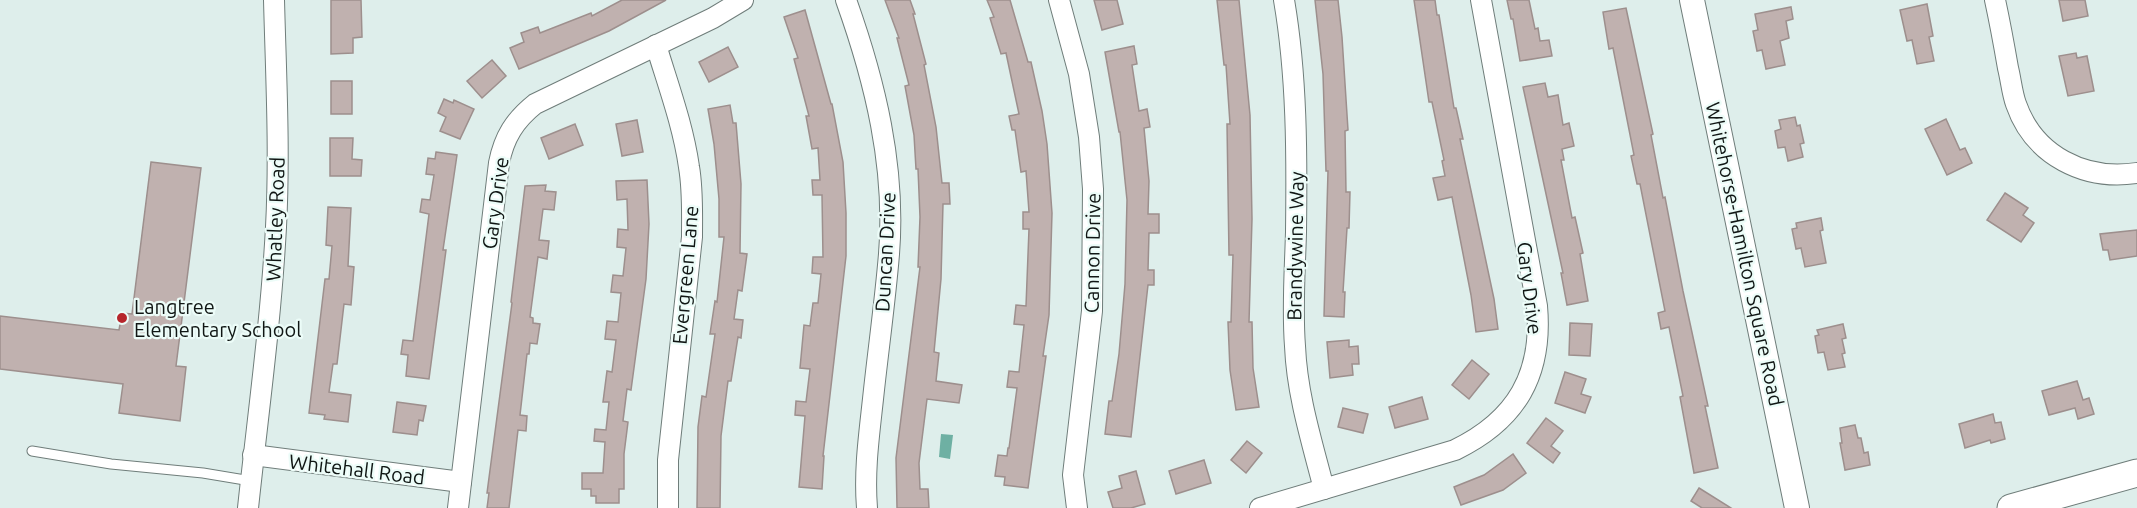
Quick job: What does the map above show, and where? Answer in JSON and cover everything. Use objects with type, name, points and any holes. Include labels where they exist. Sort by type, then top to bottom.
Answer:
[{"type":"main road","points":[[2010,508],[2137,473]]},
{"type":"street","name":"Whatley Road","points":[[248,508],[270,321],[276,226],[278,133],[274,0]]},
{"type":"street","name":"Gary Drive","points":[[458,508],[499,163],[509,131],[520,116],[535,104],[713,18],[743,0]]},
{"type":"street","name":"Duncan Drive","points":[[846,0],[872,79],[887,164],[890,203],[889,252],[866,462],[867,508]]},
{"type":"street","name":"Cannon Drive","points":[[1059,0],[1079,74],[1089,137],[1093,189],[1092,311],[1073,475],[1077,508]]},
{"type":"street","name":"Brandywine Way","points":[[1284,0],[1290,38],[1296,163],[1293,309],[1295,349],[1301,397],[1324,489]]},
{"type":"street","name":"Gary Drive","points":[[1260,508],[1455,450],[1493,428],[1522,393],[1531,372],[1538,339],[1537,306],[1481,0]]},
{"type":"street","name":"Whitehorse-Hamilton Square Road","points":[[1692,0],[1797,508]]},
{"type":"street","points":[[1995,0],[2015,103],[2034,138],[2059,159],[2088,172],[2106,175],[2137,173]]},
{"type":"street","name":"Evergreen Lane","points":[[656,45],[683,134],[692,203],[692,237],[668,460],[668,508]]},
{"type":"street","name":"Whitehall Road","points":[[253,455],[461,482]]},
{"type":"lane","points":[[32,451],[111,464],[203,473],[250,481]]},
{"type":"shaded area","points":[[941,434],[953,435],[950,459],[939,457]]},
{"type":"building","points":[[331,0],[361,0],[362,37],[353,38],[353,53],[331,54]]},
{"type":"building","points":[[622,0],[666,0],[609,31],[519,69],[510,48],[524,42],[521,33],[538,27],[540,33],[591,13],[592,16]]},
{"type":"building","points":[[885,0],[910,0],[915,14],[913,14],[926,64],[924,65],[936,127],[942,183],[949,183],[950,204],[943,204],[941,279],[934,352],[939,353],[936,381],[962,385],[959,403],[927,399],[919,463],[920,489],[928,489],[929,508],[897,508],[896,458],[920,267],[918,267],[920,217],[918,169],[916,169],[914,135],[905,86],[909,85],[897,38],[899,38]]},
{"type":"building","points":[[987,0],[1010,0],[1028,62],[1031,62],[1047,144],[1052,213],[1049,315],[1043,356],[1046,356],[1028,488],[1004,485],[1005,477],[995,476],[998,455],[1007,456],[1009,448],[1017,388],[1007,387],[1009,371],[1019,372],[1024,325],[1014,324],[1016,305],[1026,306],[1029,229],[1023,229],[1023,212],[1029,212],[1026,171],[1021,172],[1015,130],[1012,130],[1009,116],[1019,114],[1006,53],[1001,54],[990,18],[994,17]]},
{"type":"building","points":[[1094,0],[1117,0],[1123,24],[1102,30]]},
{"type":"building","points":[[1217,0],[1239,0],[1250,115],[1252,219],[1249,322],[1252,322],[1253,368],[1259,407],[1236,410],[1230,370],[1228,322],[1231,322],[1233,255],[1229,255],[1227,124],[1230,124],[1226,65],[1224,65]]},
{"type":"building","points":[[1315,0],[1338,0],[1342,37],[1348,130],[1345,131],[1346,192],[1350,192],[1343,292],[1345,292],[1344,317],[1324,316],[1328,171],[1326,171],[1323,74]]},
{"type":"building","points":[[1414,0],[1435,0],[1437,15],[1439,15],[1454,108],[1456,108],[1463,139],[1460,139],[1494,299],[1498,329],[1476,332],[1452,197],[1438,200],[1433,178],[1445,176],[1442,161],[1444,160],[1432,102],[1429,102]]},
{"type":"building","points":[[1507,0],[1529,0],[1535,29],[1538,28],[1540,41],[1549,40],[1552,56],[1520,61],[1513,19],[1511,19]]},
{"type":"building","points":[[2059,0],[2085,0],[2088,16],[2063,21]]},
{"type":"building","points":[[1927,4],[1933,36],[1929,37],[1934,61],[1917,64],[1912,40],[1907,41],[1900,10]]},
{"type":"building","points":[[1791,7],[1793,19],[1786,21],[1789,38],[1780,41],[1785,65],[1766,69],[1762,50],[1757,51],[1753,31],[1758,30],[1755,14]]},
{"type":"building","points":[[1626,8],[1653,134],[1651,135],[1663,198],[1665,197],[1708,406],[1705,406],[1718,468],[1694,473],[1680,397],[1683,396],[1669,327],[1661,329],[1658,313],[1665,311],[1640,184],[1637,184],[1631,156],[1634,155],[1613,48],[1609,49],[1603,12]]},
{"type":"building","points":[[805,10],[832,104],[843,162],[846,213],[846,256],[823,456],[822,489],[799,487],[805,416],[795,415],[796,401],[806,402],[810,369],[800,368],[804,325],[810,326],[813,303],[818,303],[821,274],[812,273],[813,257],[823,257],[822,195],[813,195],[812,180],[820,180],[818,148],[812,149],[806,116],[809,116],[794,59],[798,58],[784,17]]},
{"type":"building","points":[[1134,46],[1137,64],[1132,65],[1139,111],[1147,109],[1150,127],[1144,128],[1149,181],[1148,214],[1159,214],[1159,233],[1149,233],[1148,270],[1154,270],[1154,285],[1148,285],[1131,437],[1105,434],[1119,354],[1125,284],[1127,200],[1120,132],[1105,52]]},
{"type":"building","points":[[728,47],[738,67],[709,82],[699,62]]},
{"type":"building","points":[[2076,53],[2077,58],[2087,56],[2094,91],[2068,96],[2059,56]]},
{"type":"building","points":[[492,60],[506,76],[482,98],[467,81]]},
{"type":"building","points":[[331,81],[352,81],[352,114],[331,114]]},
{"type":"building","points":[[1545,83],[1548,97],[1558,95],[1563,125],[1569,123],[1574,146],[1562,149],[1564,160],[1561,160],[1572,218],[1575,217],[1583,253],[1580,254],[1588,301],[1567,305],[1561,273],[1563,273],[1523,87]]},
{"type":"building","points":[[444,99],[453,103],[454,100],[474,109],[460,139],[440,131],[446,117],[438,113]]},
{"type":"building","points":[[730,105],[733,123],[736,123],[741,184],[740,253],[747,254],[742,291],[738,290],[734,319],[743,320],[731,381],[728,381],[721,436],[720,508],[697,508],[698,427],[702,396],[706,397],[715,334],[710,334],[715,301],[717,302],[724,237],[719,237],[719,199],[708,109]]},
{"type":"building","points":[[1795,117],[1797,126],[1800,125],[1804,143],[1800,144],[1803,157],[1788,161],[1785,147],[1778,148],[1775,131],[1781,129],[1779,120]]},
{"type":"building","points":[[1946,119],[1960,150],[1965,148],[1972,163],[1947,175],[1925,129]]},
{"type":"building","points":[[637,120],[643,152],[622,156],[616,124]]},
{"type":"building","points":[[575,124],[583,145],[549,159],[541,138]]},
{"type":"building","points":[[330,138],[353,138],[352,159],[362,160],[361,176],[330,176]]},
{"type":"building","points":[[436,152],[457,155],[443,250],[446,250],[429,379],[406,376],[408,355],[401,354],[403,340],[413,341],[429,214],[420,212],[422,199],[430,200],[434,175],[426,174],[428,158],[435,159]]},
{"type":"building","points":[[151,162],[201,168],[176,366],[186,367],[180,421],[119,413],[123,384],[0,369],[0,316],[119,330],[122,313],[132,314]]},
{"type":"building","points":[[647,180],[649,224],[646,279],[631,390],[627,389],[623,421],[628,422],[624,454],[624,489],[619,489],[619,503],[596,503],[596,496],[591,496],[591,489],[582,489],[582,473],[603,473],[605,442],[594,441],[595,429],[606,430],[609,402],[603,402],[607,371],[612,372],[616,340],[605,339],[607,321],[618,322],[621,293],[611,292],[613,275],[623,276],[626,248],[617,247],[618,229],[628,230],[627,199],[617,200],[616,181]]},
{"type":"building","points":[[546,185],[545,191],[556,192],[554,210],[543,209],[539,240],[549,241],[547,259],[538,257],[530,317],[533,318],[533,323],[540,324],[537,344],[530,343],[529,354],[527,354],[520,415],[527,416],[526,431],[518,430],[509,508],[487,508],[525,186]]},
{"type":"building","points":[[2005,193],[2028,208],[2023,215],[2034,223],[2021,242],[1987,220]]},
{"type":"building","points":[[328,207],[351,208],[348,266],[354,267],[351,305],[344,304],[337,364],[333,364],[329,392],[351,395],[348,422],[324,419],[325,415],[309,413],[325,279],[329,279],[332,246],[326,245]]},
{"type":"building","points":[[1821,218],[1823,230],[1820,231],[1826,263],[1805,267],[1801,248],[1796,249],[1792,229],[1797,228],[1796,223]]},
{"type":"building","points":[[2137,230],[2137,256],[2110,260],[2108,250],[2103,250],[2100,234]]},
{"type":"building","points":[[1570,323],[1592,324],[1590,356],[1569,355]]},
{"type":"building","points":[[1843,324],[1846,338],[1842,339],[1845,353],[1842,354],[1845,367],[1828,370],[1824,352],[1818,353],[1815,336],[1819,335],[1817,330]]},
{"type":"building","points":[[1349,340],[1349,347],[1358,346],[1359,364],[1352,364],[1353,375],[1330,378],[1327,342]]},
{"type":"building","points":[[1472,360],[1489,374],[1469,399],[1452,385]]},
{"type":"building","points":[[1565,372],[1586,379],[1581,394],[1591,397],[1585,413],[1555,403]]},
{"type":"building","points":[[2077,381],[2083,400],[2089,398],[2094,414],[2078,419],[2075,408],[2049,415],[2042,391]]},
{"type":"building","points":[[1422,397],[1428,419],[1395,428],[1389,407]]},
{"type":"building","points":[[397,402],[426,406],[423,421],[419,420],[417,435],[393,432]]},
{"type":"building","points":[[1343,408],[1368,414],[1363,433],[1338,427]]},
{"type":"building","points":[[1993,414],[1995,423],[2001,422],[2005,439],[1991,443],[1990,440],[1965,448],[1959,424]]},
{"type":"building","points":[[1546,418],[1563,431],[1551,446],[1560,453],[1553,463],[1527,443]]},
{"type":"building","points":[[1855,425],[1864,453],[1868,452],[1870,465],[1845,470],[1840,428]]},
{"type":"building","points":[[1247,441],[1262,453],[1246,473],[1231,460]]},
{"type":"building","points":[[1513,454],[1526,473],[1503,490],[1461,505],[1454,487],[1484,475]]},
{"type":"building","points":[[1204,460],[1211,483],[1176,494],[1169,471]]},
{"type":"building","points":[[1136,471],[1145,504],[1131,508],[1113,508],[1108,492],[1122,488],[1119,476]]},
{"type":"building","points":[[1699,488],[1731,508],[1702,508],[1691,501]]},
{"type":"place","name":"Langtree Elementary School","points":[[122,318]]}]
